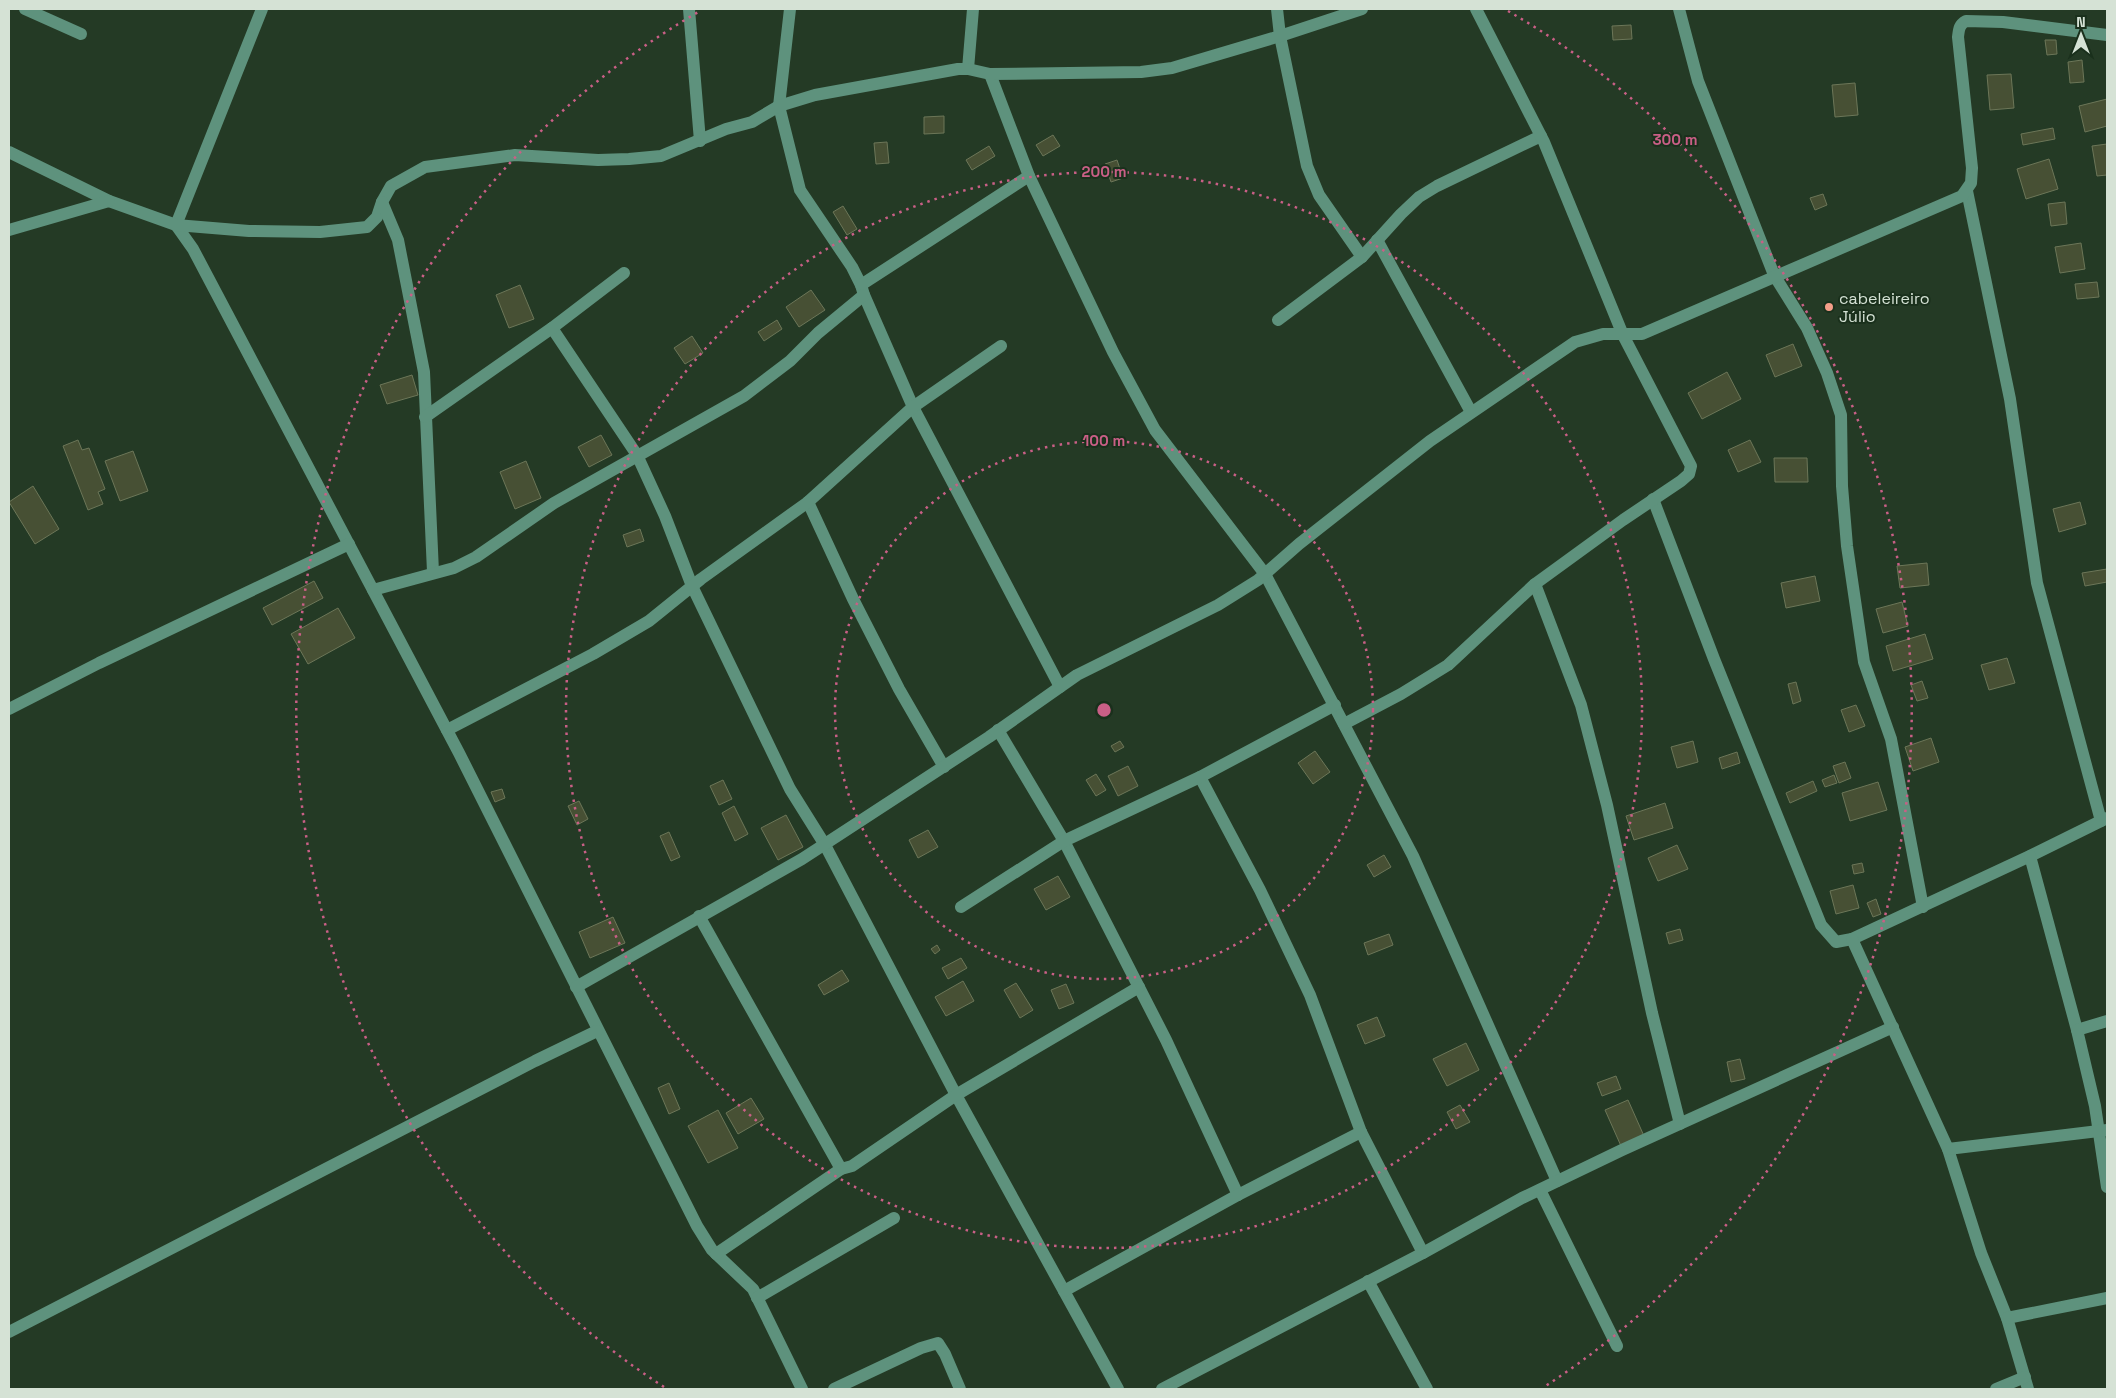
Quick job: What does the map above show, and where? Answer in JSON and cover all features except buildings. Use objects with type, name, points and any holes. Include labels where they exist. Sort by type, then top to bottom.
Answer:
[{"type":"street","points":[[25,9],[81,34]]},
{"type":"street","points":[[176,225],[262,9]]},
{"type":"street","points":[[689,9],[700,141]]},
{"type":"street","points":[[790,9],[779,106],[800,190],[852,267],[913,407],[1060,688]]},
{"type":"street","points":[[968,68],[973,9]]},
{"type":"street","points":[[1277,9],[1280,36],[1307,166],[1319,195],[1362,256]]},
{"type":"street","points":[[9,152],[109,201],[176,225],[249,231],[320,232],[368,227],[377,217],[382,202],[392,186],[425,167],[516,155],[598,160],[661,156],[726,129],[752,122],[779,106],[815,95],[968,68],[990,74],[1142,72],[1172,68],[1362,9]]},
{"type":"street","points":[[1344,724],[1401,694],[1448,665],[1535,584],[1689,474],[1691,466],[1623,335],[1541,136],[1476,9]]},
{"type":"street","points":[[1679,9],[1698,81],[1774,275],[1807,328],[1826,373],[1840,415],[1842,486],[1847,546],[1864,662],[1891,739],[1923,906]]},
{"type":"street","points":[[576,987],[825,845],[944,767],[1077,675],[1218,605],[1265,574],[1299,544],[1415,453],[1575,342],[1603,334],[1642,334],[1774,275],[1954,200],[1967,191],[1971,183],[1972,168],[1958,37],[1959,26],[1962,23],[1962,9]]},
{"type":"street","points":[[1962,23],[1974,21],[2003,22],[2107,35]]},
{"type":"street","points":[[990,74],[1029,176],[1114,352],[1155,430],[1265,574],[1413,856],[1557,1181]]},
{"type":"street","points":[[1278,320],[1362,256],[1419,197],[1437,186],[1541,136]]},
{"type":"street","points":[[373,590],[433,572],[454,568],[476,557],[554,503],[744,396],[790,361],[862,290],[1029,176]]},
{"type":"street","points":[[1653,500],[1714,659],[1821,925],[1836,942],[1852,939],[2030,856],[2104,819],[2036,583],[2010,399],[1967,191]]},
{"type":"street","points":[[9,230],[109,201]]},
{"type":"street","points":[[382,202],[398,240],[424,372],[433,572]]},
{"type":"street","points":[[176,225],[192,249],[447,730],[597,1031],[697,1226],[716,1254],[753,1290],[802,1389]]},
{"type":"street","points":[[1377,240],[1472,412]]},
{"type":"street","points":[[425,418],[552,328],[624,273]]},
{"type":"street","points":[[552,328],[637,455],[665,516],[692,586],[790,788],[825,845],[956,1095],[1118,1389]]},
{"type":"street","points":[[447,730],[593,654],[641,626],[692,586],[808,502],[913,407],[1001,346]]},
{"type":"street","points":[[808,502],[853,599],[895,681],[944,767]]},
{"type":"street","points":[[9,709],[99,663],[349,544]]},
{"type":"street","points":[[1535,584],[1581,705],[1606,806],[1652,1013],[1680,1124]]},
{"type":"street","points":[[961,907],[1064,841],[1200,778],[1335,705]]},
{"type":"street","points":[[998,730],[1064,841],[1166,1040],[1238,1195]]},
{"type":"street","points":[[1200,778],[1260,890],[1310,995],[1361,1132],[1423,1252]]},
{"type":"street","points":[[2030,856],[2103,1131],[2107,1187]]},
{"type":"street","points":[[699,916],[841,1169]]},
{"type":"street","points":[[1852,939],[1948,1149],[1981,1252],[2007,1318],[2026,1383],[1996,1389]]},
{"type":"street","points":[[716,1254],[841,1169],[852,1166],[956,1095],[1138,987]]},
{"type":"street","points":[[2077,1030],[2107,1021]]},
{"type":"street","points":[[1162,1389],[1557,1181],[1893,1027]]},
{"type":"street","points":[[9,1332],[535,1061],[597,1031]]},
{"type":"street","points":[[1948,1149],[2103,1131]]},
{"type":"street","points":[[1064,1291],[1238,1195],[1361,1132]]},
{"type":"street","points":[[1540,1190],[1617,1346]]},
{"type":"street","points":[[757,1298],[894,1218]]},
{"type":"street","points":[[1368,1281],[1428,1389]]},
{"type":"street","points":[[2007,1318],[2107,1298]]},
{"type":"street","points":[[834,1389],[921,1348],[938,1343],[945,1354],[960,1389]]},
{"type":"place","name":"cabeleireiro Júlio","points":[[1829,307]]}]
